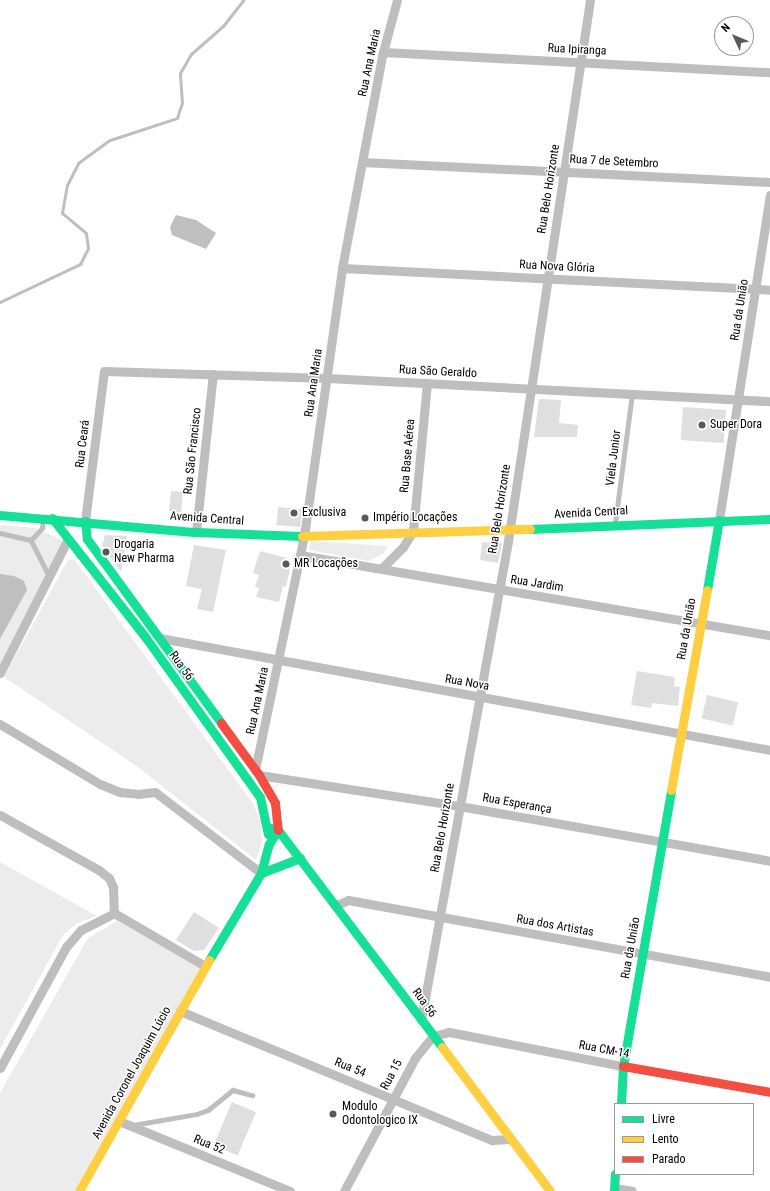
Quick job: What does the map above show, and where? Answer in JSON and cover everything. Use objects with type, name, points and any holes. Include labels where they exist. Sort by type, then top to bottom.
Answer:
[{"type":"street","name":"Rua Ana Maria","points":[[257,772],[304,536],[342,268],[383,52],[397,0]]},
{"type":"street","name":"Rua Belo Horizonte","points":[[421,1020],[510,529],[590,0]]},
{"type":"street","name":"Rua Ipiranga","points":[[383,52],[770,72]]},
{"type":"street","name":"Rua 7 de Setembro","points":[[362,162],[770,182]]},
{"type":"street","name":"Rua da União","points":[[621,1103],[623,1066],[719,520],[770,196]]},
{"type":"street","name":"Rua Nova Glória","points":[[342,268],[770,290]]},
{"type":"street","name":"Rua São Geraldo","points":[[104,371],[327,378],[770,401]]},
{"type":"street","name":"Rua Ceará","points":[[85,521],[104,371]]},
{"type":"street","name":"Rua São Francisco","points":[[196,532],[213,374]]},
{"type":"street","name":"Rua Base Aérea","points":[[413,531],[427,383]]},
{"type":"street","name":"Avenida Central","points":[[0,515],[85,521],[196,532],[304,536],[770,519]]},
{"type":"street","name":"Rua 56","points":[[47,518],[68,538],[146,638],[260,797],[267,827]]},
{"type":"street","name":"Rua 56","points":[[85,521],[87,539],[257,772],[275,803],[278,830],[337,905],[421,1020],[550,1191]]},
{"type":"street","points":[[382,568],[403,547],[413,531]]},
{"type":"street","points":[[0,673],[68,538]]},
{"type":"street","name":"Rua Jardim","points":[[300,554],[498,590],[770,635]]},
{"type":"street","name":"Rua Nova","points":[[160,638],[479,698],[770,750]]},
{"type":"street","points":[[0,724],[100,784],[120,792],[138,794],[155,792],[262,873],[300,858]]},
{"type":"street","name":"Rua Esperança","points":[[257,772],[460,806],[770,861]]},
{"type":"street","points":[[0,815],[109,878],[113,887],[114,913]]},
{"type":"street","points":[[267,827],[278,830]]},
{"type":"street","name":"Avenida Coronel Joaquim Lúcio","points":[[267,827],[269,844]]},
{"type":"street","name":"Avenida Coronel Joaquim Lúcio","points":[[79,1191],[205,966],[262,873],[269,844],[278,830]]},
{"type":"street","name":"Rua dos Artistas","points":[[337,905],[348,900],[770,977]]},
{"type":"street","points":[[114,913],[205,966]]},
{"type":"street","points":[[0,1068],[66,947],[81,930],[114,913]]},
{"type":"street","name":"Rua 54","points":[[180,1011],[492,1140],[511,1140]]},
{"type":"street","name":"Rua CM-14","points":[[433,1036],[449,1032],[623,1066],[770,1092]]},
{"type":"street","name":"Rua 15","points":[[344,1191],[415,1058],[433,1036]]},
{"type":"street","name":"Rua 52","points":[[119,1121],[290,1191]]},
{"type":"street","points":[[615,1175],[614,1189],[632,1191]]},
{"type":"lane","name":"Viela Junior","points":[[615,524],[632,394]]},
{"type":"lane","points":[[31,540],[42,528],[47,518]]},
{"type":"lane","points":[[0,533],[31,540],[50,575]]},
{"type":"lane","points":[[130,1125],[197,1114],[208,1110],[233,1090],[252,1095]]},
{"type":"shaded area","points":[[176,215],[196,220],[216,233],[206,249],[172,235],[170,227]]},
{"type":"shaded area","points":[[0,525],[35,528],[64,541],[0,665]]},
{"type":"shaded area","points":[[311,541],[388,546],[383,554],[368,561],[309,550]]},
{"type":"shaded area","points":[[74,559],[254,805],[261,824],[262,843],[256,860],[138,767],[4,677],[68,560]]},
{"type":"shaded area","points":[[0,574],[14,576],[24,581],[27,590],[0,639]]},
{"type":"shaded area","points":[[0,862],[97,916],[77,923],[63,935],[0,1049]]},
{"type":"shaded area","points":[[117,921],[201,969],[74,1191],[0,1191],[0,1093],[88,938]]},
{"type":"building","points":[[539,399],[561,400],[559,423],[578,425],[577,437],[534,437]]},
{"type":"building","name":"Super Dora","points":[[683,407],[726,410],[724,443],[681,440]]},
{"type":"building","points":[[171,491],[183,492],[181,512],[169,511]]},
{"type":"building","points":[[278,507],[302,509],[300,527],[276,525]]},
{"type":"building","points":[[105,535],[127,536],[121,572],[102,546]]},
{"type":"building","points":[[482,542],[502,543],[498,563],[480,560]]},
{"type":"building","points":[[194,545],[226,550],[213,612],[197,609],[202,589],[186,586]]},
{"type":"building","points":[[260,551],[287,558],[291,564],[286,587],[283,586],[279,602],[256,597],[259,588],[255,587],[259,575],[253,573]]},
{"type":"building","points":[[637,671],[675,677],[674,686],[680,687],[678,706],[652,703],[651,708],[631,705]]},
{"type":"building","points":[[707,695],[738,702],[733,726],[702,718]]},
{"type":"building","points":[[194,912],[219,928],[204,950],[194,951],[176,940]]},
{"type":"building","points":[[232,1102],[256,1112],[238,1155],[214,1145]]},
{"type":"waterway","points":[[0,302],[80,264],[88,248],[86,233],[62,213],[67,185],[78,163],[110,140],[177,118],[182,103],[180,73],[191,54],[223,26],[243,0]]},
{"type":"traffic: fast","points":[[0,515],[196,532],[302,536]]},
{"type":"traffic: fast","points":[[52,518],[146,638],[260,797],[268,834]]},
{"type":"traffic: fast","points":[[530,529],[770,519]]},
{"type":"traffic: fast","points":[[707,590],[719,520]]},
{"type":"traffic: fast","points":[[85,521],[87,539],[221,723]]},
{"type":"traffic: fast","points":[[621,1103],[623,1066],[671,790]]},
{"type":"traffic: fast","points":[[267,827],[278,830],[442,1047]]},
{"type":"traffic: fast","points":[[209,960],[261,873],[269,844],[278,830]]},
{"type":"traffic: fast","points":[[261,873],[300,858]]},
{"type":"traffic: fast","points":[[614,1191],[615,1175]]},
{"type":"traffic: slow","points":[[302,536],[530,529]]},
{"type":"traffic: slow","points":[[671,790],[707,590]]},
{"type":"traffic: slow","points":[[79,1191],[209,960]]},
{"type":"traffic: slow","points":[[442,1047],[550,1191]]},
{"type":"traffic: jam","points":[[221,723],[259,775],[275,803],[278,830]]},
{"type":"traffic: jam","points":[[623,1066],[770,1092]]},
{"type":"place","name":"Super Dora","points":[[702,425]]},
{"type":"place","name":"Exclusiva","points":[[294,513]]},
{"type":"place","name":"Império Locações","points":[[365,518]]},
{"type":"place","name":"Drogaria New Pharma","points":[[106,552]]},
{"type":"place","name":"MR Locações","points":[[286,564]]},
{"type":"place","name":"Modulo Odontologico IX","points":[[333,1114]]}]
